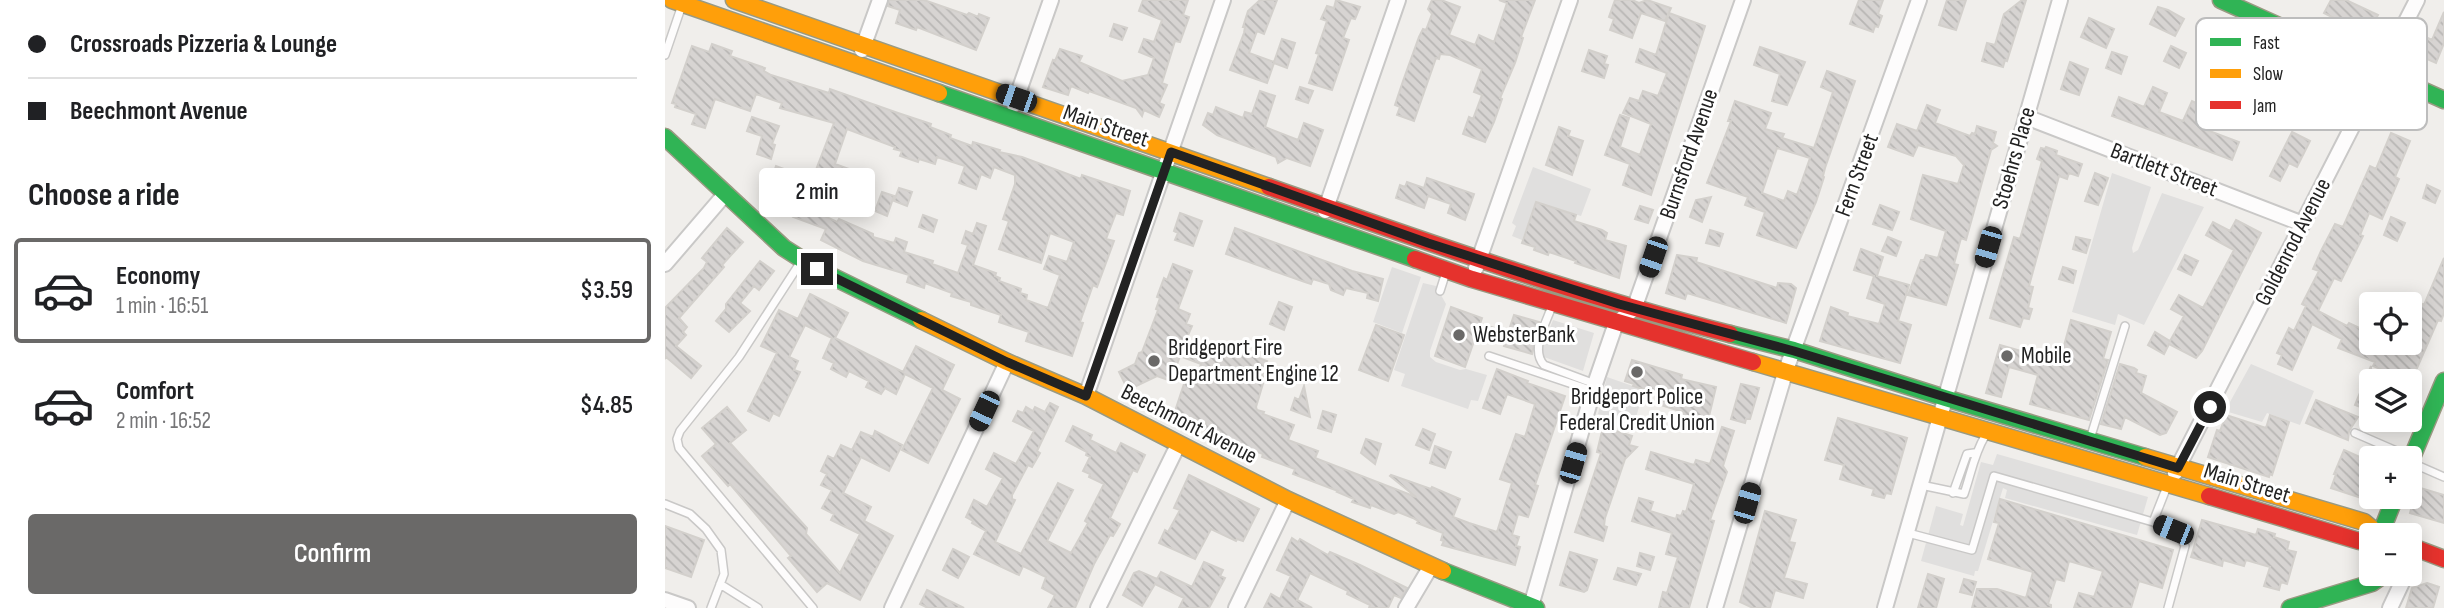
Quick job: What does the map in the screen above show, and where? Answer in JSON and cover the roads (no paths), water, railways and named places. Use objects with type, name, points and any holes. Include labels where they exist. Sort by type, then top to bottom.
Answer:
[{"type":"main road","name":"Main Street","points":[[734,0],[1479,260],[1635,309],[1794,351],[2365,523]]},
{"type":"main road","points":[[2221,0],[2257,7],[2277,18]]},
{"type":"main road","name":"Main Street","points":[[677,2],[702,5],[858,65],[1472,279],[2359,541]]},
{"type":"main road","points":[[2427,93],[2444,100]]},
{"type":"main road","name":"Beechmont Avenue","points":[[665,137],[784,248],[803,260],[1007,362],[1086,396],[1288,500],[1431,566],[1533,607]]},
{"type":"main road","points":[[2417,446],[2439,407],[2444,382]]},
{"type":"main road","points":[[2422,553],[2444,559]]},
{"type":"main road","points":[[2290,608],[2362,586]]},
{"type":"street","points":[[858,65],[880,0]]},
{"type":"street","points":[[1010,116],[1051,0]]},
{"type":"street","points":[[1086,396],[1223,0]]},
{"type":"street","points":[[1321,226],[1398,0]]},
{"type":"street","points":[[1472,279],[1570,0]]},
{"type":"street","name":"Burnsford Avenue","points":[[1635,309],[1743,0]]},
{"type":"street","name":"Fern Street","points":[[1716,608],[1785,373],[1919,0]]},
{"type":"street","name":"Stoehrs Place","points":[[1885,608],[2060,0]]},
{"type":"street","name":"Goldenrod Avenue","points":[[2408,18],[2417,0]]},
{"type":"street","name":"Bartlett Street","points":[[2026,117],[2303,224]]},
{"type":"street","name":"Goldenrod Avenue","points":[[2168,483],[2350,130]]},
{"type":"street","points":[[665,264],[726,193]]},
{"type":"street","points":[[1533,607],[1594,387],[1616,323],[1635,309]]},
{"type":"street","points":[[892,608],[1007,362]]},
{"type":"street","points":[[1098,608],[1178,445]]},
{"type":"street","points":[[1236,608],[1288,500]]},
{"type":"street","points":[[1406,608],[1431,566]]},
{"type":"street","points":[[2390,608],[2400,586]]},
{"type":"street","points":[[665,600],[688,608]]},
{"type":"lane","points":[[665,55],[677,2]]},
{"type":"lane","points":[[803,260],[739,357],[680,431],[677,439],[679,448],[813,608]]},
{"type":"lane","points":[[1440,292],[1447,270]]},
{"type":"lane","points":[[1553,303],[1537,350],[1539,359],[1544,365],[1594,387]]},
{"type":"lane","points":[[2089,441],[2126,326]]},
{"type":"lane","points":[[1489,356],[1594,387]]},
{"type":"lane","points":[[1921,485],[1964,494],[1975,453],[1988,431]]},
{"type":"lane","points":[[2355,433],[2385,446]]},
{"type":"lane","points":[[2422,467],[2444,477]]},
{"type":"lane","points":[[1908,533],[1972,550],[1994,476],[2153,522],[2181,536],[2185,546],[2168,608]]},
{"type":"lane","points":[[2153,522],[2168,483]]},
{"type":"lane","points":[[665,503],[690,514],[706,529],[721,550],[724,574],[711,608]]},
{"type":"lane","points":[[720,584],[758,608]]},
{"type":"place","name":"WebsterBank","points":[[1459,335]]},
{"type":"place","name":"Mobile","points":[[2007,356]]},
{"type":"place","name":"Bridgeport Fire Department Engine 12","points":[[1154,361]]},
{"type":"place","name":"Bridgeport Police Federal Credit Union","points":[[1637,372]]}]
